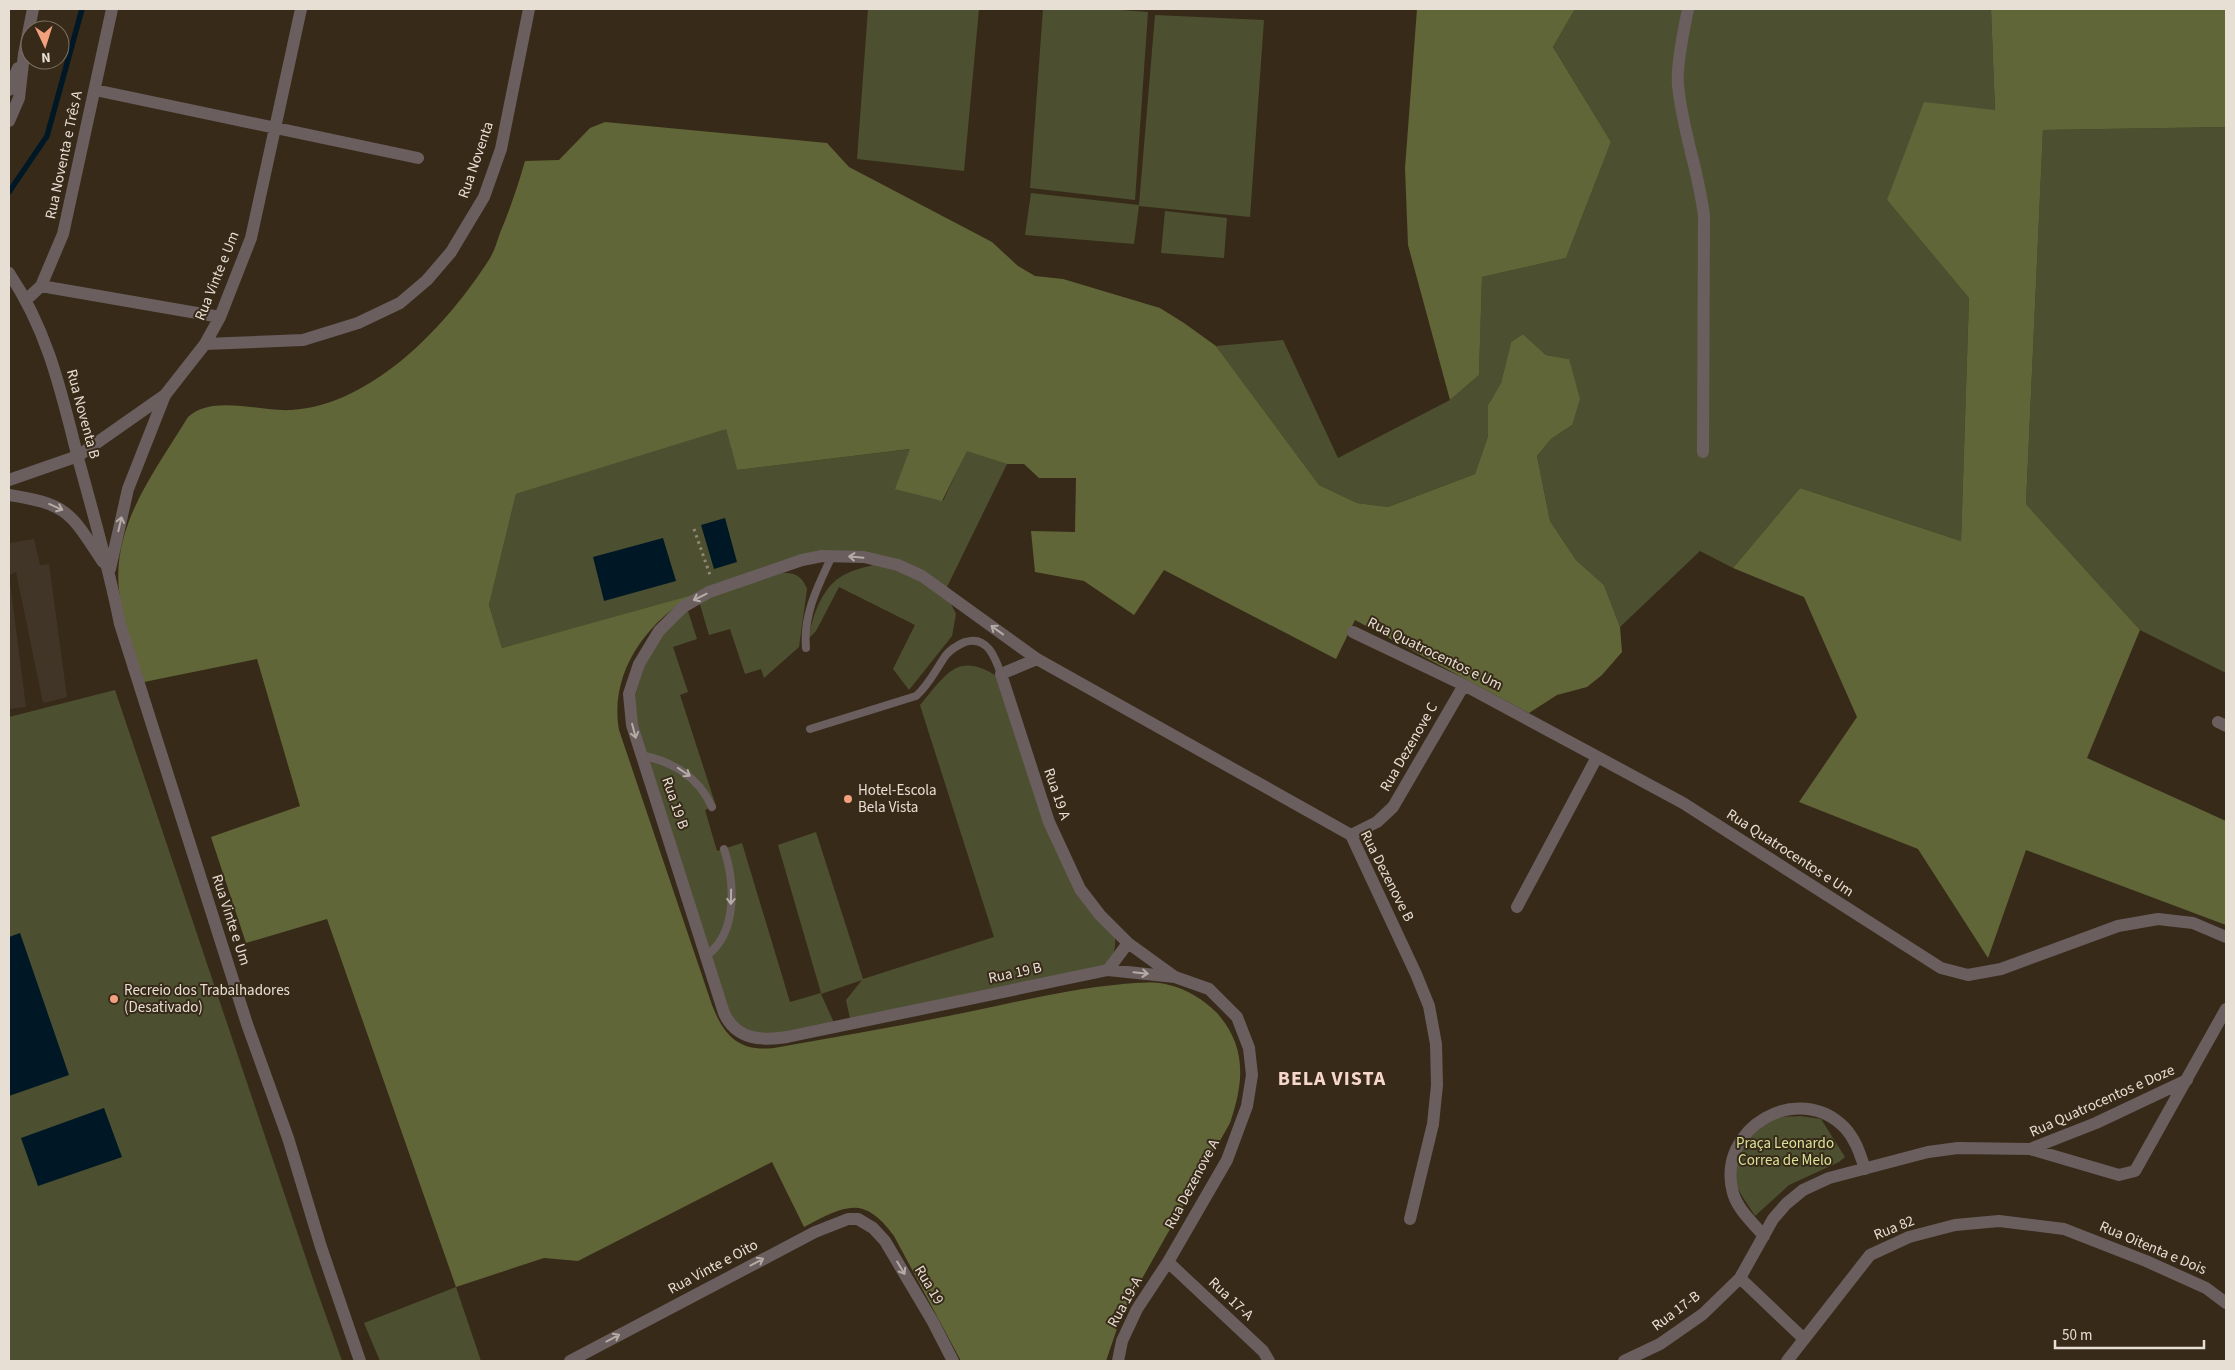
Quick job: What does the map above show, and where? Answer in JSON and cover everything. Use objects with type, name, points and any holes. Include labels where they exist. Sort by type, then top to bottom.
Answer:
[{"type":"street","name":"Rua Noventa e Três A","points":[[26,299],[40,286],[64,234],[112,9]]},
{"type":"street","name":"Rua Vinte e Um","points":[[9,480],[78,456],[165,395],[205,344],[220,317],[251,238],[300,9]]},
{"type":"street","name":"Rua Noventa","points":[[205,344],[303,340],[358,323],[400,303],[427,280],[451,252],[484,197],[501,148],[529,9]]},
{"type":"street","points":[[1688,9],[1678,82],[1682,118],[1701,191],[1704,216],[1703,452]]},
{"type":"street","points":[[9,90],[20,64]]},
{"type":"street","points":[[9,120],[19,98],[22,70]]},
{"type":"street","points":[[95,90],[418,158]]},
{"type":"street","name":"Rua Noventa B","points":[[9,273],[26,299],[46,344],[63,394],[109,571]]},
{"type":"street","points":[[40,286],[220,317]]},
{"type":"street","points":[[109,571],[128,489],[165,395]]},
{"type":"street","points":[[9,496],[38,500],[62,509],[76,522],[109,571]]},
{"type":"street","name":"Rua 19 B","points":[[1037,659],[931,581],[912,570],[864,557],[832,556],[802,560],[715,590],[683,606],[670,619],[644,652],[631,685],[629,703],[632,726],[672,844],[727,1020],[738,1031],[754,1038],[763,1039],[848,1026],[1108,970],[1175,977]]},
{"type":"street","name":"Rua Vinte e Um","points":[[109,571],[120,624],[155,736],[247,1024],[288,1138],[324,1257],[360,1361]]},
{"type":"street","name":"Rua Quatrocentos e Um","points":[[1353,632],[1464,685],[1683,803],[1941,968],[1968,974],[2001,969],[2118,926],[2158,919],[2193,923],[2226,937]]},
{"type":"street","points":[[1001,674],[1037,659]]},
{"type":"street","name":"Rua Dezenove B","points":[[1037,659],[1350,835],[1416,974],[1428,1006],[1436,1044],[1437,1085],[1433,1124],[1410,1219]]},
{"type":"street","name":"Rua 19 A","points":[[1001,674],[1049,822],[1071,872],[1090,902],[1128,944]]},
{"type":"street","name":"Rua Dezenove C","points":[[1350,835],[1376,822],[1393,807],[1464,685]]},
{"type":"street","points":[[1517,907],[1597,757]]},
{"type":"street","points":[[1108,970],[1128,944]]},
{"type":"street","name":"Rua Dezenove A","points":[[1128,944],[1175,977],[1208,990],[1237,1017],[1249,1048],[1252,1075],[1247,1106],[1226,1160],[1168,1262]]},
{"type":"street","name":"Rua Quatrocentos e Doze","points":[[2030,1150],[2119,1175],[2135,1171],[2226,1009]]},
{"type":"street","name":"Rua Quatrocentos e Doze","points":[[2030,1150],[2096,1123],[2187,1080]]},
{"type":"street","points":[[1764,1236],[1742,1210],[1733,1193],[1730,1168],[1733,1152],[1744,1134],[1765,1117],[1780,1111],[1802,1109],[1822,1113],[1844,1127],[1856,1143],[1865,1169]]},
{"type":"street","name":"Rua 17-B","points":[[1624,1361],[1660,1344],[1703,1314],[1740,1278],[1772,1219],[1803,1190],[1829,1178],[1928,1152],[1958,1148],[2030,1150]]},
{"type":"street","name":"Rua Vinte e Oito","points":[[570,1361],[827,1226],[848,1219],[858,1219],[874,1228]]},
{"type":"street","name":"Rua 82","points":[[1787,1361],[1870,1255],[1908,1237],[1955,1225],[1998,1221],[2064,1229]]},
{"type":"street","name":"Rua 19","points":[[874,1228],[884,1241],[933,1322],[952,1361]]},
{"type":"street","name":"Rua Oitenta e Dois","points":[[2064,1229],[2146,1261],[2198,1284],[2226,1303]]},
{"type":"street","name":"Rua 19-A","points":[[1118,1361],[1122,1340],[1137,1309],[1168,1262]]},
{"type":"street","name":"Rua 17-A","points":[[1168,1262],[1263,1351],[1270,1361]]},
{"type":"street","points":[[1740,1278],[1804,1339]]},
{"type":"lane","points":[[806,648],[805,634],[808,611],[832,556]]},
{"type":"lane","points":[[810,729],[916,696],[927,686],[952,649],[969,641],[976,641],[988,647],[994,654],[1001,674]]},
{"type":"lane","points":[[641,755],[668,763],[688,774],[703,790],[712,807]]},
{"type":"lane","points":[[706,956],[723,939],[730,918],[730,876],[724,849]]},
{"type":"path","points":[[694,529],[715,590]]},
{"type":"shaded area","points":[[34,539],[40,565],[49,564],[67,697],[43,703],[16,572],[9,575],[9,543]]},
{"type":"shaded area","points":[[9,575],[26,707],[9,709]]},
{"type":"green space","points":[[868,9],[979,9],[964,171],[857,159]]},
{"type":"green space","points":[[1043,9],[1107,9],[1148,12],[1135,200],[1030,188]]},
{"type":"green space","points":[[1417,9],[1575,9],[1553,47],[1611,142],[1566,258],[1482,277],[1479,375],[1450,400],[1408,245],[1405,168]]},
{"type":"green space","points":[[1575,9],[1991,9],[1995,110],[1887,200],[1969,298],[1961,541],[1800,488],[1733,568],[1700,551],[1620,627],[1604,585],[1576,560],[1550,521],[1537,456],[1551,439],[1572,425],[1569,359],[1546,355],[1523,334],[1511,342],[1501,383],[1488,405],[1488,436],[1475,474],[1388,507],[1357,503],[1319,485],[1216,346],[1283,340],[1338,458],[1450,400],[1479,375],[1482,277],[1566,258],[1611,142],[1553,47]]},
{"type":"green space","points":[[1991,9],[2226,9],[2226,127],[2043,130],[2026,504],[2140,630],[2087,758],[2226,821],[2226,925],[2026,850],[1988,958],[1918,849],[1799,802],[1857,717],[1804,597],[1733,568],[1800,488],[1961,541],[1969,298],[1887,200],[1924,102],[1995,110]]},
{"type":"green space","points":[[1155,15],[1264,20],[1250,217],[1139,206],[1134,244],[1025,235],[1031,193],[1139,205]]},
{"type":"green space","points":[[605,122],[827,143],[849,167],[992,242],[1018,266],[1035,276],[1063,279],[1160,308],[1216,346],[1319,485],[1357,503],[1388,507],[1475,474],[1488,436],[1488,405],[1501,383],[1511,342],[1523,334],[1546,355],[1569,359],[1580,399],[1572,425],[1551,439],[1537,456],[1550,521],[1576,560],[1604,585],[1620,627],[1622,652],[1602,675],[1587,687],[1557,695],[1529,713],[1355,620],[1336,659],[1164,570],[1134,615],[1084,581],[1035,572],[1031,531],[1075,532],[1076,478],[1039,478],[1024,464],[1007,464],[967,451],[942,501],[895,489],[910,449],[737,470],[726,429],[516,494],[489,605],[502,648],[693,595],[660,620],[646,635],[626,670],[620,689],[617,709],[619,730],[712,1005],[722,1025],[734,1040],[751,1047],[762,1049],[774,1048],[1063,992],[1103,986],[1146,983],[1164,984],[1189,992],[1212,1008],[1227,1026],[1234,1039],[1240,1065],[1238,1093],[1230,1123],[1122,1314],[1106,1361],[961,1361],[894,1236],[883,1223],[873,1214],[863,1209],[853,1208],[831,1214],[804,1227],[772,1162],[578,1261],[544,1258],[456,1287],[327,919],[246,943],[211,837],[300,806],[257,659],[144,682],[126,625],[119,590],[119,566],[122,543],[129,520],[150,478],[188,417],[198,410],[210,406],[223,405],[291,410],[322,405],[351,393],[380,377],[406,356],[431,333],[453,308],[490,258],[495,249],[525,161],[559,160],[590,128]]},
{"type":"green space","points":[[2226,127],[2226,673],[2140,630],[2026,504],[2043,130]]},
{"type":"green space","points":[[1165,211],[1227,218],[1224,258],[1161,253]]},
{"type":"green space","points":[[726,428],[737,470],[911,449],[943,501],[967,450],[1007,464],[946,589],[935,581],[836,553],[693,596],[502,648],[489,605],[516,494]]},
{"type":"green space","points":[[873,565],[906,571],[951,604],[956,614],[952,636],[909,690],[893,669],[915,625],[839,587],[816,631],[809,638],[818,605],[827,589],[847,573]]},
{"type":"green space","points":[[775,573],[795,575],[802,580],[807,589],[799,647],[764,678],[761,669],[745,674],[730,629],[709,635],[699,601]]},
{"type":"green space","points":[[687,608],[697,639],[673,647],[688,692],[680,695],[716,806],[705,810],[717,851],[742,843],[790,1002],[821,993],[778,845],[816,832],[863,979],[994,937],[920,705],[945,676],[962,666],[984,669],[998,677],[1049,830],[1115,938],[1114,951],[1103,968],[851,1023],[846,1000],[862,980],[821,994],[835,1025],[769,1037],[743,1030],[729,1016],[632,705],[649,651]]},
{"type":"green space","name":"Recreio dos Trabalhadores (Desativado)","points":[[115,690],[342,1361],[9,1361],[9,717]]},
{"type":"green space","name":"Praça Leonardo Correa de Melo","points":[[1800,1116],[1821,1119],[1845,1157],[1839,1162],[1789,1185],[1755,1216],[1737,1186],[1735,1176],[1740,1155],[1752,1136],[1768,1122],[1780,1117]]},
{"type":"green space","points":[[456,1287],[481,1361],[380,1361],[364,1323]]},
{"type":"water","points":[[725,518],[737,562],[714,569],[701,525]]},
{"type":"water","points":[[663,538],[676,581],[604,601],[593,557]]},
{"type":"water","points":[[20,933],[69,1075],[9,1096],[9,937]]},
{"type":"water","points":[[104,1108],[122,1157],[38,1186],[21,1138]]},
{"type":"waterway","points":[[9,192],[47,136],[82,9]]},
{"type":"place","name":"Hotel-Escola Bela Vista","points":[[848,799]]},
{"type":"place","name":"Recreio dos Trabalhadores (Desativado)","points":[[114,999]]},
{"type":"district","name":"BELA VISTA","points":[[1332,1079]]}]
